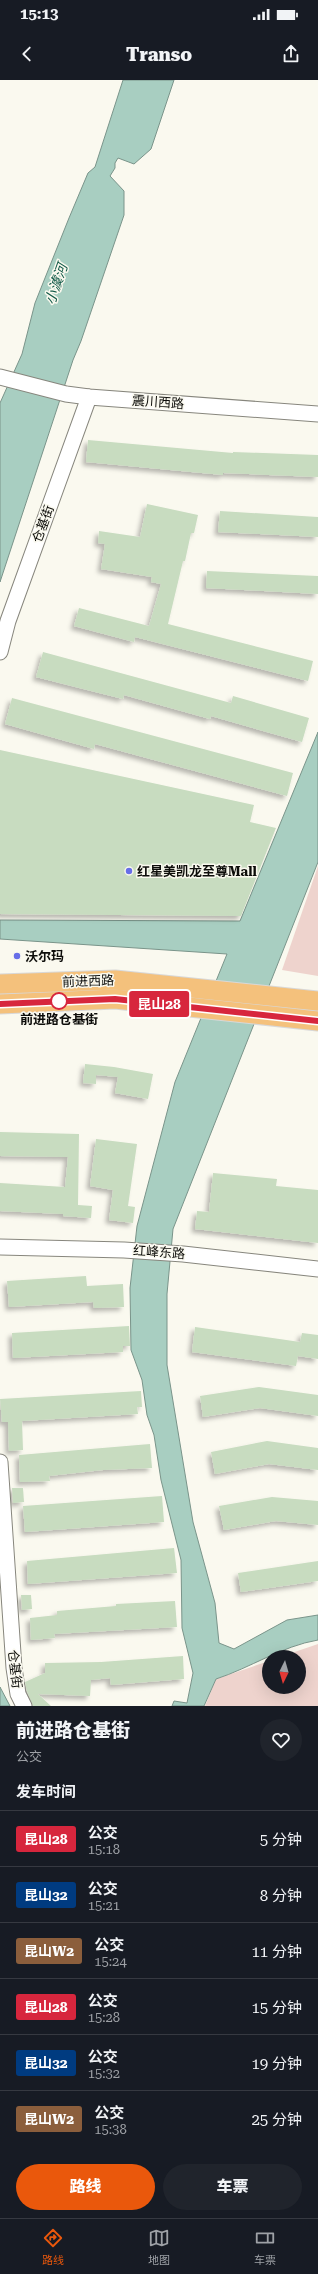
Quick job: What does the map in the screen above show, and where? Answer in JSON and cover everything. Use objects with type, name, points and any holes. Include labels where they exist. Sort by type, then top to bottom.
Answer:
[{"type":"main road","name":"前进西路","points":[[0,984],[115,980],[318,1001]]},
{"type":"main road","name":"前进西路","points":[[0,1004],[115,999],[318,1021]]},
{"type":"street","name":"震川西路","points":[[3,379],[66,394],[89,397],[318,414]]},
{"type":"street","name":"仓基街","points":[[0,652],[8,621],[89,397]]},
{"type":"street","name":"红峰东路","points":[[0,1247],[124,1250],[183,1254],[318,1269]]},
{"type":"street","name":"仓基街","points":[[0,1462],[14,1668],[18,1694],[24,1706]]},
{"type":"shaded area","points":[[318,866],[318,976],[282,970]]},
{"type":"shaded area","points":[[318,1644],[318,1706],[205,1706],[216,1679],[262,1663],[262,1694],[306,1694],[306,1650],[300,1650]]},
{"type":"water","name":"小澞河","points":[[123,80],[174,80],[151,149],[134,164],[118,158],[115,163],[115,168],[110,176],[124,191],[124,215],[81,341],[73,360],[0,582],[0,403],[22,354],[35,303],[69,218],[88,173],[95,167]]},
{"type":"water","points":[[318,732],[318,862],[173,1229],[167,1294],[167,1365],[193,1522],[215,1603],[219,1643],[234,1649],[287,1620],[318,1615],[318,1640],[284,1650],[262,1650],[262,1659],[216,1679],[204,1706],[172,1706],[174,1701],[187,1703],[193,1673],[182,1628],[181,1560],[161,1480],[154,1435],[147,1415],[142,1380],[131,1350],[130,1288],[137,1226],[175,1082],[227,954],[0,939],[0,920],[240,921]]},
{"type":"water","points":[[0,1687],[10,1706],[0,1706]]},
{"type":"building","points":[[88,440],[233,453],[318,455],[318,477],[223,473],[223,475],[86,462]]},
{"type":"building","points":[[147,504],[198,515],[194,533],[191,533],[185,561],[183,561],[168,624],[313,661],[308,681],[135,637],[134,642],[74,626],[79,608],[149,626],[161,584],[151,582],[152,577],[101,569],[105,544],[98,543],[99,531],[140,537]]},
{"type":"building","points":[[220,511],[318,517],[318,537],[218,532]]},
{"type":"building","points":[[207,571],[318,576],[318,594],[206,588]]},
{"type":"building","points":[[43,652],[231,703],[233,696],[309,718],[302,742],[211,716],[210,719],[124,695],[123,699],[36,677]]},
{"type":"building","points":[[12,698],[293,773],[287,796],[95,744],[94,749],[5,724]]},
{"type":"building","name":"红星美凯龙至尊Mall","points":[[0,750],[254,805],[250,822],[276,828],[241,916],[0,914]]},
{"type":"building","points":[[85,1064],[114,1067],[153,1074],[148,1099],[115,1093],[118,1077],[96,1075],[96,1084],[83,1083]]},
{"type":"building","points":[[0,1132],[79,1134],[78,1205],[92,1206],[91,1218],[63,1216],[63,1214],[0,1211],[0,1183],[65,1187],[68,1157],[0,1156]]},
{"type":"building","points":[[96,1139],[137,1144],[128,1206],[135,1207],[133,1223],[109,1220],[113,1190],[90,1186]]},
{"type":"building","points":[[213,1173],[277,1179],[276,1186],[318,1190],[318,1243],[195,1229],[197,1211],[209,1212]]},
{"type":"building","points":[[86,1276],[87,1286],[123,1284],[124,1307],[94,1308],[93,1302],[9,1307],[7,1281]]},
{"type":"building","points":[[129,1326],[130,1346],[123,1346],[123,1352],[13,1358],[12,1333]]},
{"type":"building","points":[[195,1327],[300,1342],[302,1333],[318,1335],[318,1359],[298,1356],[296,1366],[192,1352]]},
{"type":"building","points":[[259,1387],[318,1395],[318,1416],[260,1408],[203,1417],[200,1396]]},
{"type":"building","points":[[141,1391],[142,1407],[137,1407],[138,1414],[22,1421],[23,1450],[9,1451],[8,1422],[2,1422],[0,1399]]},
{"type":"building","points":[[267,1441],[318,1448],[318,1470],[269,1464],[215,1474],[211,1452]]},
{"type":"building","points":[[150,1444],[152,1468],[103,1470],[49,1476],[50,1481],[20,1482],[19,1455]]},
{"type":"building","points":[[12,1488],[23,1488],[24,1502],[13,1503]]},
{"type":"building","points":[[162,1496],[164,1522],[25,1532],[23,1506]]},
{"type":"building","points":[[272,1497],[318,1501],[318,1525],[276,1521],[224,1530],[219,1506]]},
{"type":"building","points":[[174,1548],[177,1573],[28,1584],[27,1561]]},
{"type":"building","points":[[318,1561],[318,1581],[241,1592],[238,1573]]},
{"type":"building","points":[[21,1595],[31,1595],[32,1609],[22,1610]]},
{"type":"building","points":[[175,1601],[177,1627],[54,1634],[55,1638],[31,1640],[30,1618],[57,1615],[57,1611],[116,1606],[116,1604]]},
{"type":"building","points":[[183,1656],[184,1679],[111,1685],[110,1678],[91,1680],[90,1696],[38,1694],[51,1706],[33,1706],[25,1682],[45,1673],[45,1663],[101,1662]]},
{"type":"bus line","name":"昆山28","points":[[0,1004],[115,999],[318,1021]]},
{"type":"place","name":"红星美凯龙至尊Mall","points":[[129,871]]},
{"type":"place","name":"沃尔玛","points":[[17,956]]},
{"type":"place","name":"前进路仓基街","points":[[59,1001]]}]
